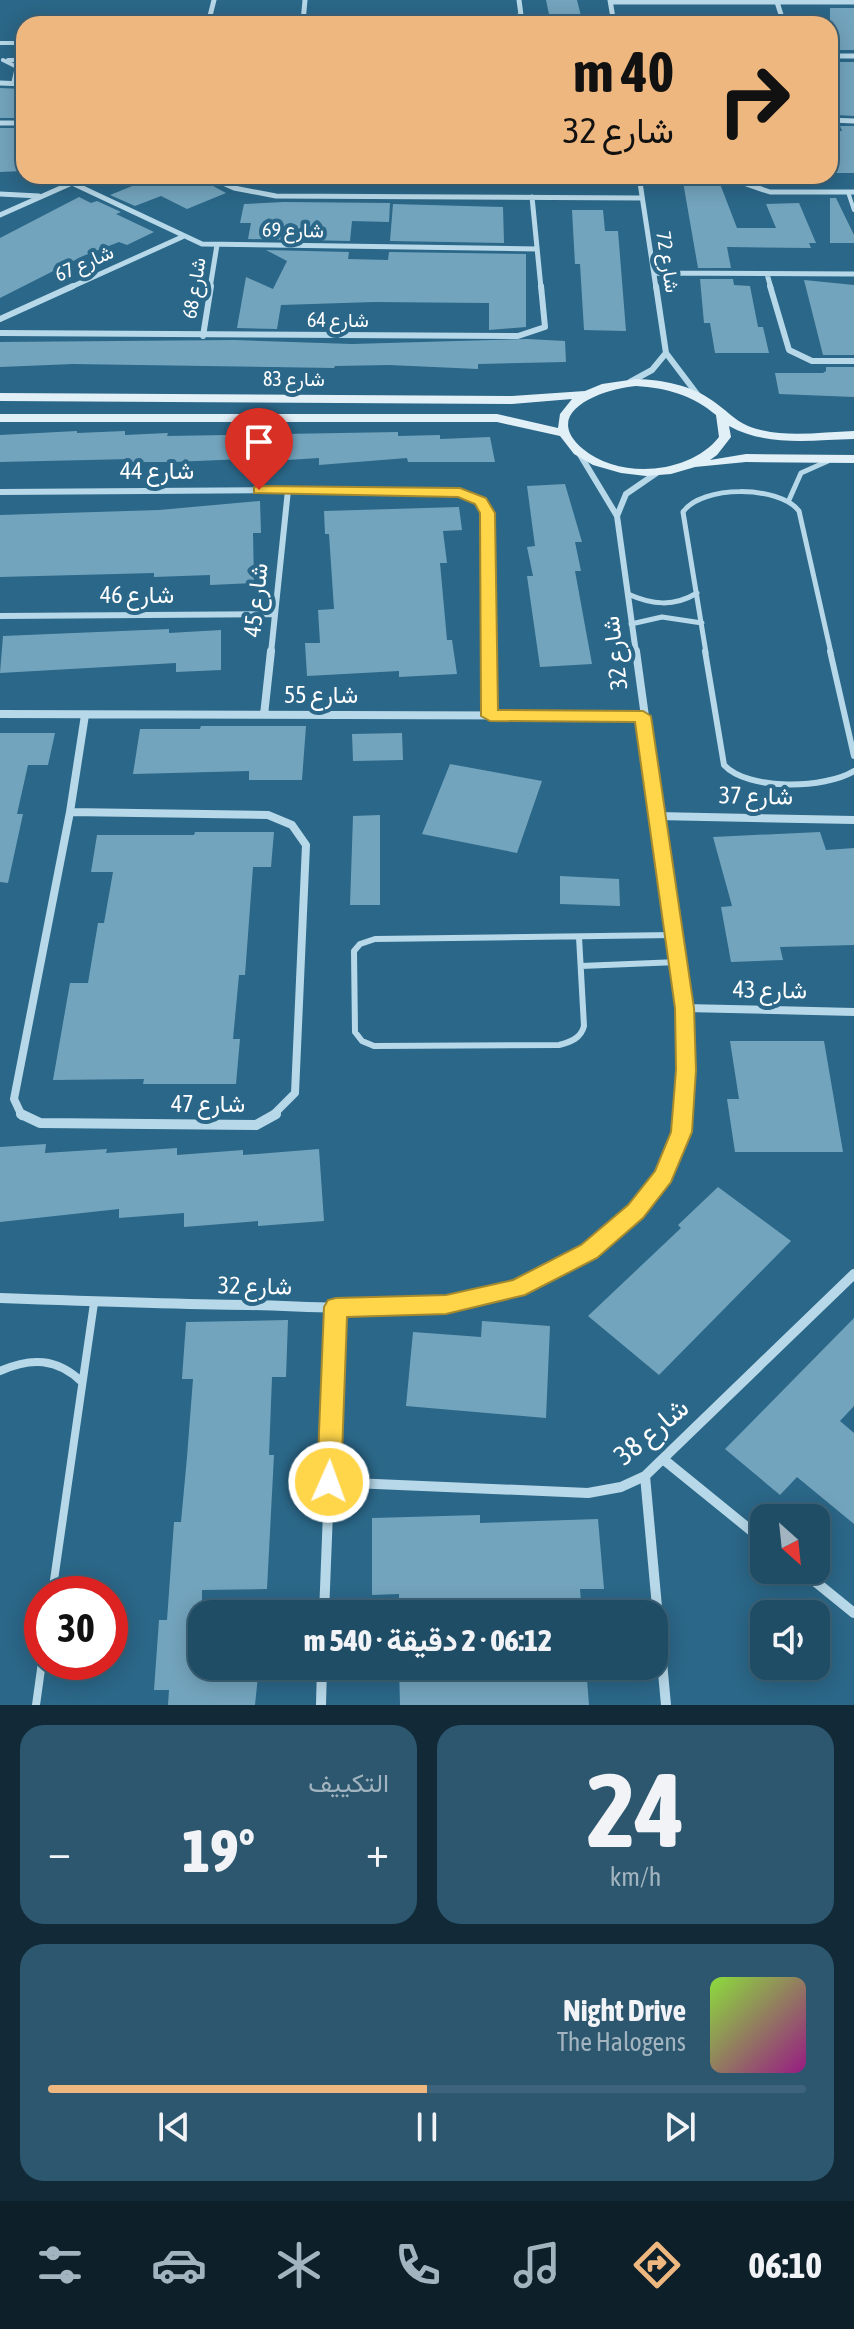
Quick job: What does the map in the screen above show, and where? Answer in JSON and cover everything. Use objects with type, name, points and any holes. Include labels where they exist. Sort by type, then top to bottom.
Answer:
[{"type":"street","points":[[610,1],[854,2]]},
{"type":"street","points":[[0,83],[13,84]]},
{"type":"street","points":[[0,215],[70,184]]},
{"type":"street","name":"شارع 69","points":[[74,184],[202,244],[537,249]]},
{"type":"street","points":[[225,184],[276,196],[642,198]]},
{"type":"street","name":"شارع 72","points":[[640,184],[666,353],[700,398]]},
{"type":"street","points":[[746,184],[770,192],[851,192]]},
{"type":"street","points":[[0,194],[42,196]]},
{"type":"street","name":"شارع 64","points":[[0,333],[518,336],[535,333],[545,327],[532,197]]},
{"type":"street","name":"شارع 67","points":[[0,319],[182,237]]},
{"type":"street","name":"شارع 68","points":[[203,336],[217,245]]},
{"type":"street","points":[[654,273],[854,274]]},
{"type":"street","points":[[767,274],[789,350],[812,361],[854,361]]},
{"type":"street","points":[[628,383],[652,370],[666,353]]},
{"type":"street","name":"شارع 83","points":[[0,397],[512,400],[587,394],[628,383],[667,386],[700,398]]},
{"type":"street","points":[[587,394],[571,405],[563,419],[564,433],[576,449],[596,461],[621,469],[658,472],[746,458],[847,459]]},
{"type":"street","points":[[700,398],[736,428],[767,435],[854,435]]},
{"type":"street","points":[[686,467],[701,462],[720,446],[725,437],[721,417]]},
{"type":"street","name":"شارع 83","points":[[0,418],[497,418],[564,433]]},
{"type":"street","name":"شارع 32","points":[[0,1300],[336,1307],[446,1304],[517,1288],[589,1251],[635,1212],[664,1176],[681,1132],[686,1070],[685,1008],[617,516],[576,449]]},
{"type":"street","points":[[617,516],[626,494],[658,472]]},
{"type":"street","name":"شارع 44","points":[[0,492],[288,490],[460,493],[481,501],[487,513],[490,716]]},
{"type":"street","name":"شارع 45","points":[[264,715],[288,490]]},
{"type":"street","name":"شارع 46","points":[[0,616],[274,614]]},
{"type":"street","name":"شارع 55","points":[[0,714],[643,716]]},
{"type":"street","name":"شارع 47","points":[[70,812],[268,815],[292,825],[306,845],[295,1093],[279,1113],[256,1125],[40,1123],[22,1117],[14,1099],[70,812],[85,715]]},
{"type":"street","name":"شارع 37","points":[[657,816],[854,820]]},
{"type":"street","name":"شارع 43","points":[[685,1008],[854,1012]]},
{"type":"street","name":"شارع 38","points":[[329,1482],[588,1493],[621,1487],[645,1476],[854,1274]]},
{"type":"street","points":[[325,1600],[336,1307]]},
{"type":"street","points":[[663,1459],[750,1530]]},
{"type":"street","points":[[645,1476],[666,1705]]},
{"type":"street","points":[[818,1584],[854,1613]]},
{"type":"street","points":[[321,1705],[322,1680]]},
{"type":"lane","points":[[13,84],[16,71]]},
{"type":"lane","points":[[851,192],[854,210]]},
{"type":"lane","points":[[789,500],[794,479],[802,472],[825,461],[847,459]]},
{"type":"lane","points":[[854,756],[799,511],[789,500],[771,494],[706,495],[686,505],[683,512],[721,759],[729,771],[753,782],[839,781],[854,771]]},
{"type":"lane","points":[[628,594],[659,604],[681,602],[697,593]]},
{"type":"lane","points":[[631,624],[662,617],[702,623]]},
{"type":"lane","points":[[579,937],[585,1030],[568,1043],[374,1046],[362,1041],[355,1032],[354,960],[360,944],[375,939],[674,935]]},
{"type":"lane","points":[[581,966],[678,962]]},
{"type":"lane","points":[[55,1576],[94,1303]]},
{"type":"lane","points":[[0,1371],[24,1361],[52,1361],[75,1372],[82,1382]]},
{"type":"lane","points":[[36,1705],[39,1680]]},
{"type":"building","points":[[546,0],[577,0],[581,16],[549,16]]},
{"type":"building","points":[[830,8],[854,8],[854,50],[838,50],[838,16],[830,16]]},
{"type":"building","points":[[838,62],[854,62],[854,116],[838,115]]},
{"type":"building","points":[[0,88],[16,89],[16,118],[0,118]]},
{"type":"building","points":[[840,126],[854,126],[854,173],[838,173],[838,131],[842,131]]},
{"type":"building","points":[[0,128],[16,128],[16,171],[0,172]]},
{"type":"building","points":[[137,184],[209,184],[226,193],[187,209],[161,196],[135,206],[110,195]]},
{"type":"building","points":[[683,184],[720,184],[737,228],[776,228],[766,204],[799,203],[816,243],[809,243],[811,248],[727,247],[731,268],[698,268]]},
{"type":"building","points":[[79,197],[121,212],[116,214],[154,232],[127,245],[119,242],[83,256],[0,298],[0,238]]},
{"type":"building","points":[[830,198],[836,198],[854,235],[854,243],[830,243]]},
{"type":"building","points":[[390,203],[389,222],[352,221],[350,241],[248,239],[251,223],[240,223],[244,204]]},
{"type":"building","points":[[393,204],[503,207],[504,243],[390,241]]},
{"type":"building","points":[[572,210],[603,210],[605,231],[618,231],[626,331],[584,330],[580,264],[575,264]]},
{"type":"building","points":[[266,250],[349,252],[348,259],[388,260],[389,252],[526,254],[526,327],[489,330],[489,303],[374,302],[281,305],[277,329],[237,328],[246,277],[273,289],[287,261]]},
{"type":"building","points":[[700,279],[733,279],[734,285],[750,286],[758,327],[763,327],[769,353],[715,353],[710,323],[704,323]]},
{"type":"building","points":[[804,280],[854,285],[854,355],[823,355]]},
{"type":"building","points":[[527,339],[565,341],[566,362],[478,364],[478,369],[389,365],[334,368],[73,364],[0,367],[0,342],[235,340],[352,344]]},
{"type":"building","points":[[826,367],[854,367],[854,397],[779,394],[775,373],[823,373]]},
{"type":"building","points":[[125,431],[125,435],[168,433],[167,436],[398,432],[398,436],[440,435],[440,439],[490,437],[495,462],[408,462],[407,458],[319,465],[319,458],[271,461],[271,458],[173,462],[130,462],[131,459],[0,462],[0,435]]},
{"type":"building","points":[[565,484],[582,542],[575,542],[581,571],[575,571],[592,664],[540,667],[527,576],[533,576],[527,547],[535,546],[527,486]]},
{"type":"building","points":[[260,501],[261,533],[253,533],[254,583],[210,585],[210,575],[154,577],[154,573],[0,577],[0,515],[159,510]]},
{"type":"building","points":[[459,507],[462,530],[443,531],[447,563],[440,563],[447,640],[452,640],[457,674],[399,677],[399,671],[307,676],[305,643],[320,643],[318,610],[334,609],[329,534],[325,534],[324,511]]},
{"type":"building","points":[[169,629],[169,633],[221,630],[221,670],[176,672],[176,663],[0,673],[3,636]]},
{"type":"building","points":[[201,726],[306,726],[302,780],[249,780],[249,771],[133,774],[140,729],[200,729]]},
{"type":"building","points":[[0,733],[55,733],[48,765],[28,765],[17,814],[23,814],[8,883],[0,882]]},
{"type":"building","points":[[402,733],[403,760],[353,761],[352,734]]},
{"type":"building","points":[[450,764],[542,781],[517,853],[422,834]]},
{"type":"building","points":[[380,815],[380,905],[350,905],[353,816]]},
{"type":"building","points":[[195,832],[274,832],[271,867],[253,867],[245,975],[239,975],[233,1039],[240,1039],[236,1084],[143,1084],[144,1079],[53,1080],[70,983],[88,983],[98,923],[104,923],[113,872],[91,872],[97,835],[194,835]]},
{"type":"building","points":[[820,832],[826,850],[854,848],[854,945],[780,947],[783,960],[731,962],[721,907],[732,906],[713,837]]},
{"type":"building","points":[[560,876],[619,879],[620,906],[560,904]]},
{"type":"building","points":[[730,1041],[824,1041],[843,1152],[735,1152],[727,1099],[739,1099]]},
{"type":"building","points":[[46,1144],[45,1153],[177,1148],[177,1155],[243,1150],[243,1155],[319,1149],[324,1221],[258,1226],[258,1221],[184,1227],[184,1213],[119,1218],[119,1209],[0,1222],[0,1147]]},
{"type":"building","points":[[718,1187],[791,1241],[659,1375],[588,1316],[681,1228],[678,1225]]},
{"type":"building","points":[[854,1318],[854,1406],[840,1421],[854,1433],[854,1524],[797,1477],[780,1495],[725,1449]]},
{"type":"building","points":[[288,1320],[286,1377],[272,1377],[269,1455],[274,1455],[267,1589],[202,1590],[202,1600],[188,1600],[188,1680],[258,1680],[255,1705],[168,1705],[169,1690],[154,1690],[159,1620],[167,1620],[174,1522],[181,1522],[187,1457],[193,1379],[182,1379],[186,1322]]},
{"type":"building","points":[[482,1321],[550,1326],[546,1418],[406,1406],[413,1332],[481,1337]]},
{"type":"building","points":[[480,1515],[480,1523],[598,1519],[604,1589],[580,1589],[581,1600],[399,1600],[399,1594],[372,1595],[372,1518]]},
{"type":"building","points":[[399,1680],[587,1680],[589,1705],[400,1705]]},
{"type":"route","points":[[259,490],[460,493],[481,501],[487,513],[490,716],[643,716],[685,1008],[686,1070],[681,1132],[664,1176],[635,1212],[589,1251],[517,1288],[446,1304],[336,1307],[329,1482]]}]
